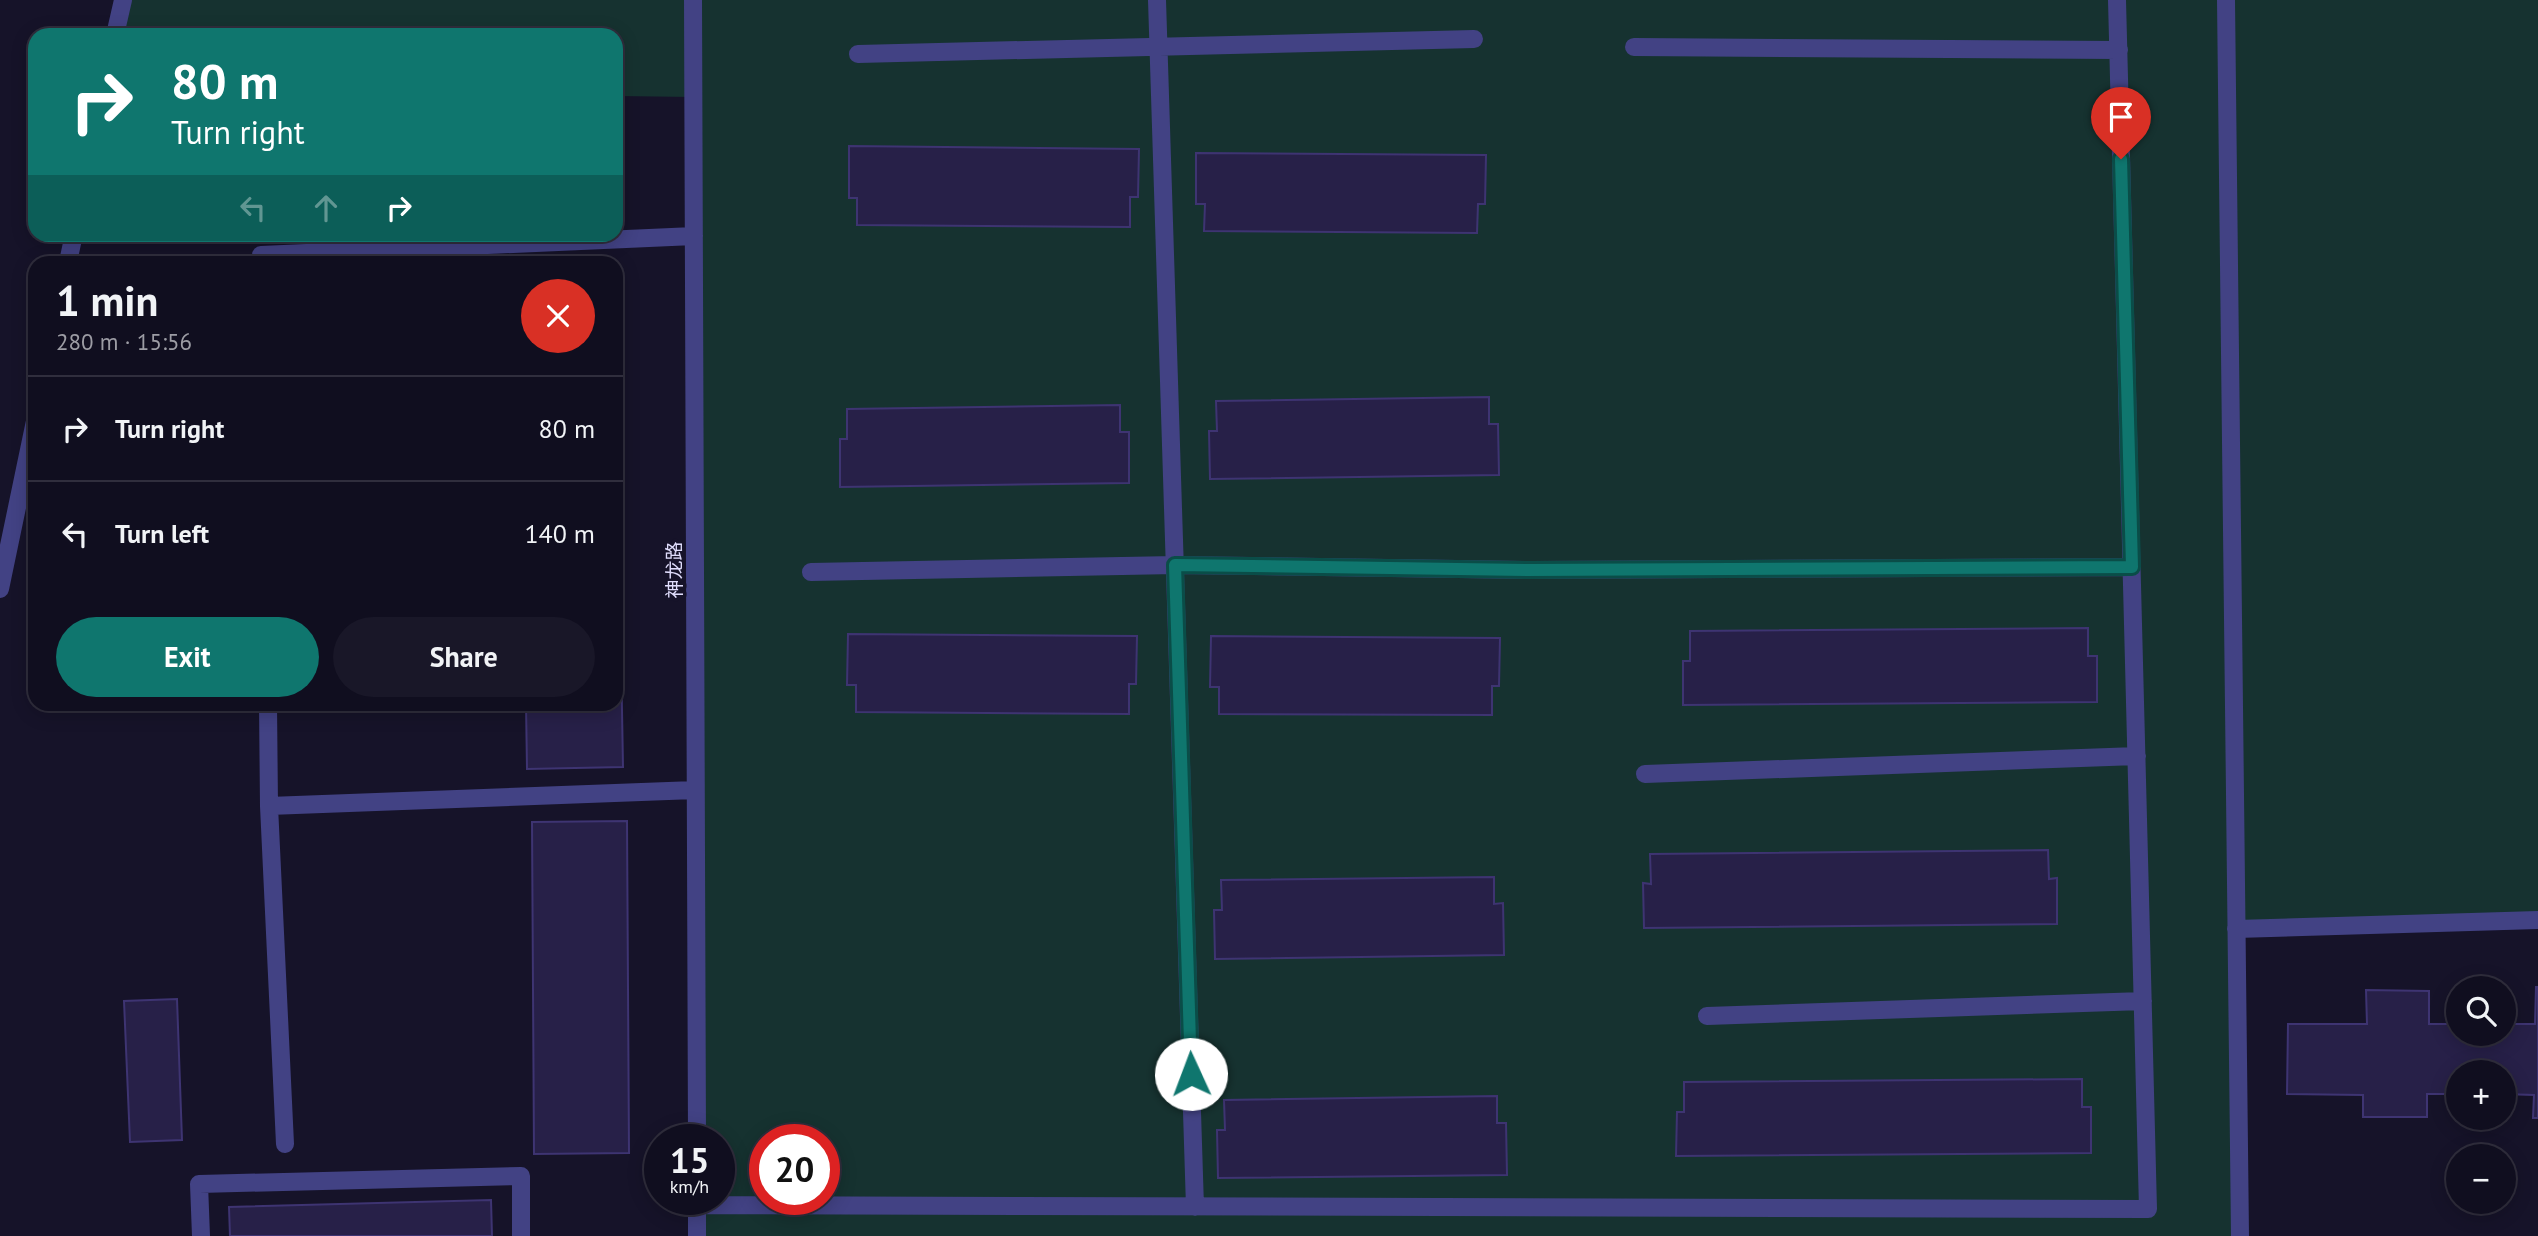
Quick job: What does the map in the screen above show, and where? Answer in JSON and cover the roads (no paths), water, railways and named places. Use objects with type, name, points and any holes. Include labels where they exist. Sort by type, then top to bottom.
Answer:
[{"type":"street","points":[[117,28],[123,0]]},
{"type":"street","name":"神龙路","points":[[693,0],[697,1124]]},
{"type":"street","points":[[1157,0],[1195,1207]]},
{"type":"street","points":[[735,1202],[1195,1207],[2148,1209],[2117,0]]},
{"type":"street","points":[[2226,0],[2240,1236]]},
{"type":"street","points":[[858,54],[1474,39]]},
{"type":"street","points":[[1634,47],[2119,50]]},
{"type":"street","points":[[623,239],[694,236]]},
{"type":"street","points":[[261,256],[557,242]]},
{"type":"street","points":[[0,589],[28,455]]},
{"type":"street","points":[[811,572],[1175,565],[1530,570],[2132,567]]},
{"type":"street","points":[[268,711],[269,806],[285,1144]]},
{"type":"street","points":[[1645,774],[2137,756]]},
{"type":"street","points":[[269,806],[695,790]]},
{"type":"street","points":[[2236,929],[2538,920]]},
{"type":"street","points":[[1707,1016],[2143,1001]]},
{"type":"street","points":[[201,1236],[200,1184],[521,1176],[520,1236]]},
{"type":"street","points":[[697,1215],[697,1236]]}]
